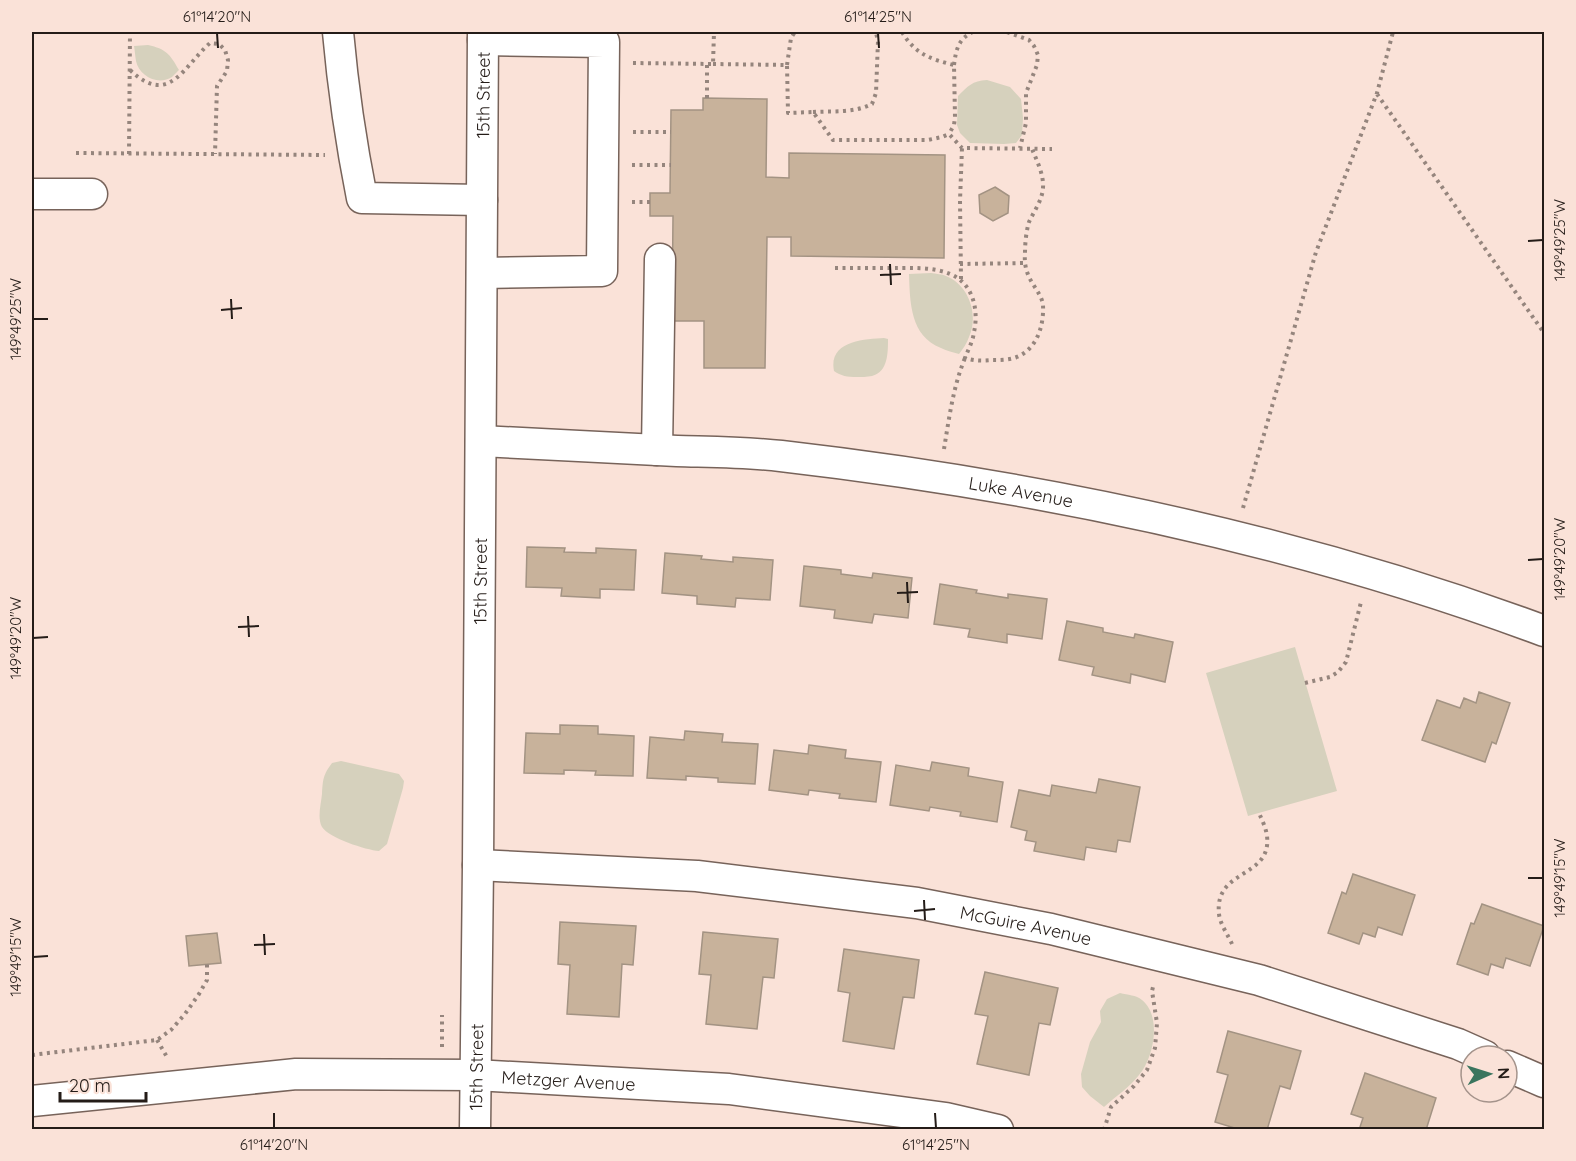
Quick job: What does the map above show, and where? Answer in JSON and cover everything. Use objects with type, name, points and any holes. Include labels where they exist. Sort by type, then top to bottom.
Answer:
[{"type":"street","points":[[338,32],[342,76],[362,198],[482,200]]},
{"type":"street","points":[[482,273],[602,271],[604,42],[483,36]]},
{"type":"street","name":"15th Street","points":[[475,1130],[483,36]]},
{"type":"street","points":[[32,194],[92,194]]},
{"type":"street","points":[[657,450],[660,259]]},
{"type":"street","name":"Luke Avenue","points":[[481,441],[778,455],[995,486],[1114,508],[1234,537],[1392,579],[1545,631]]},
{"type":"street","name":"McGuire Avenue","points":[[478,865],[697,876],[917,903],[1052,929],[1246,977],[1459,1044]]},
{"type":"street","points":[[1519,1071],[1545,1082]]},
{"type":"street","name":"Metzger Avenue","points":[[32,1101],[296,1074],[476,1075],[729,1089],[946,1118],[998,1130]]},
{"type":"path","points":[[129,154],[130,32]]},
{"type":"path","points":[[713,64],[714,32]]},
{"type":"path","points":[[795,32],[790,38],[787,64],[788,113],[852,110],[872,104],[876,93],[878,41],[874,32]]},
{"type":"path","points":[[902,32],[909,43],[921,54],[954,65]]},
{"type":"path","points":[[813,112],[833,140],[928,140],[949,134],[955,117],[956,52],[960,41],[973,32]]},
{"type":"path","points":[[1007,32],[1029,40],[1038,55],[1037,65],[1026,93],[1026,123],[1020,149]]},
{"type":"path","points":[[1234,537],[1316,252],[1377,93],[1393,32]]},
{"type":"path","points":[[130,70],[140,80],[162,86],[172,82],[210,43],[219,45],[225,50],[228,60],[227,71],[217,86],[215,154]]},
{"type":"path","points":[[625,63],[787,64]]},
{"type":"path","points":[[707,64],[707,98]]},
{"type":"path","points":[[1377,93],[1545,333]]},
{"type":"path","points":[[624,132],[671,132]]},
{"type":"path","points":[[949,134],[962,148],[961,279]]},
{"type":"path","points":[[962,148],[1052,149]]},
{"type":"path","points":[[965,358],[987,361],[1017,357],[1027,351],[1039,333],[1042,304],[1026,271],[1025,263],[1027,230],[1043,189],[1042,178],[1032,149]]},
{"type":"path","points":[[76,153],[333,155]]},
{"type":"path","points":[[624,165],[671,165]]},
{"type":"path","points":[[624,202],[650,202]]},
{"type":"path","points":[[960,264],[1025,263]]},
{"type":"path","points":[[835,268],[924,269],[948,273],[961,279],[969,289],[976,317],[975,332],[960,369],[944,449]]},
{"type":"path","points":[[934,448],[955,451]]},
{"type":"path","points":[[1305,683],[1330,677],[1338,672],[1346,662],[1369,573]]},
{"type":"path","points":[[1246,977],[1219,916],[1220,901],[1224,889],[1232,880],[1254,868],[1263,859],[1267,836],[1259,813]]},
{"type":"path","points":[[1104,1130],[1111,1107],[1134,1086],[1147,1070],[1155,1048],[1157,1023],[1152,991],[1161,956]]},
{"type":"path","points":[[32,1055],[157,1040],[171,1030],[199,994],[207,980],[207,964]]},
{"type":"shaded area","points":[[148,45],[163,50],[173,60],[179,70],[172,77],[167,80],[155,80],[141,71],[136,61],[134,46]]},
{"type":"shaded area","points":[[987,80],[1010,87],[1021,99],[1022,135],[1016,143],[970,143],[960,133],[957,125],[958,96],[971,85]]},
{"type":"shaded area","points":[[909,274],[944,275],[954,280],[961,286],[970,302],[972,328],[959,354],[931,343],[923,335],[914,317],[911,307]]},
{"type":"shaded area","points":[[888,339],[887,356],[884,366],[877,374],[868,377],[850,377],[834,371],[836,353],[842,348],[858,341]]},
{"type":"shaded area","points":[[1295,647],[1337,791],[1248,816],[1206,673]]},
{"type":"shaded area","points":[[341,761],[399,774],[404,781],[387,844],[379,851],[340,839],[322,827],[320,815],[324,777],[332,763]]},
{"type":"shaded area","points":[[1120,993],[1137,997],[1148,1007],[1154,1026],[1154,1037],[1149,1058],[1139,1075],[1104,1107],[1082,1087],[1081,1074],[1090,1042],[1101,1022],[1100,1011],[1107,999]]},
{"type":"building","points":[[703,98],[767,99],[766,177],[789,178],[789,153],[945,155],[944,258],[791,256],[791,237],[767,237],[765,368],[704,368],[704,321],[672,321],[673,216],[650,216],[650,193],[670,193],[671,110],[703,110]]},
{"type":"building","points":[[995,187],[1009,196],[1008,213],[993,221],[980,213],[979,195]]},
{"type":"building","points":[[527,547],[565,548],[564,552],[596,553],[596,548],[636,550],[634,590],[600,589],[600,598],[561,596],[562,588],[526,587]]},
{"type":"building","points":[[665,553],[702,556],[701,559],[733,562],[733,557],[773,560],[770,600],[736,598],[735,607],[697,604],[697,596],[662,593]]},
{"type":"building","points":[[804,566],[841,570],[841,574],[872,578],[873,573],[912,578],[908,618],[874,614],[872,623],[834,618],[835,610],[800,606]]},
{"type":"building","points":[[940,584],[1008,598],[1008,594],[1047,599],[1042,639],[1007,634],[1007,643],[968,637],[970,629],[934,624]]},
{"type":"building","points":[[1067,621],[1103,628],[1103,632],[1134,638],[1135,634],[1173,642],[1165,682],[1131,674],[1130,683],[1092,675],[1094,667],[1059,660]]},
{"type":"building","points":[[1479,692],[1510,703],[1496,744],[1492,742],[1485,762],[1422,740],[1437,700],[1460,708],[1464,698],[1476,703]]},
{"type":"building","points":[[560,725],[598,726],[598,734],[634,736],[633,776],[595,775],[596,771],[564,770],[564,774],[524,773],[526,733],[560,734]]},
{"type":"building","points":[[685,731],[723,734],[722,742],[758,744],[755,784],[718,782],[718,778],[686,776],[686,780],[647,778],[650,737],[684,740]]},
{"type":"building","points":[[809,745],[846,750],[845,758],[881,762],[876,802],[839,798],[840,794],[809,790],[808,795],[769,790],[774,750],[808,754]]},
{"type":"building","points":[[932,762],[969,768],[968,776],[1003,782],[997,822],[960,816],[961,812],[930,807],[929,811],[890,805],[896,765],[930,771]]},
{"type":"building","points":[[1099,779],[1140,787],[1130,842],[1118,840],[1116,852],[1086,847],[1084,860],[1034,851],[1036,842],[1025,840],[1027,831],[1011,827],[1019,790],[1050,796],[1052,785],[1096,793]]},
{"type":"building","points":[[1353,874],[1415,895],[1402,935],[1378,927],[1375,937],[1363,933],[1359,944],[1328,933],[1342,892],[1346,894]]},
{"type":"building","points":[[1482,904],[1544,926],[1530,966],[1506,958],[1503,968],[1491,964],[1488,975],[1457,964],[1471,923],[1474,924]]},
{"type":"building","points":[[560,922],[636,926],[633,965],[622,964],[619,1017],[567,1014],[570,965],[558,964]]},
{"type":"building","points":[[703,932],[778,939],[774,978],[763,977],[757,1029],[706,1024],[711,975],[699,974]]},
{"type":"building","points":[[217,933],[221,963],[189,966],[186,936]]},
{"type":"building","points":[[844,949],[919,960],[914,998],[903,997],[894,1049],[843,1041],[850,993],[838,991]]},
{"type":"building","points":[[985,972],[1058,988],[1050,1025],[1039,1023],[1029,1075],[977,1064],[988,1016],[975,1014]]},
{"type":"building","points":[[1228,1031],[1301,1051],[1290,1089],[1280,1086],[1267,1130],[1241,1130],[1215,1122],[1228,1075],[1217,1072]]},
{"type":"building","points":[[1365,1073],[1436,1098],[1426,1130],[1359,1130],[1363,1118],[1351,1114]]}]
